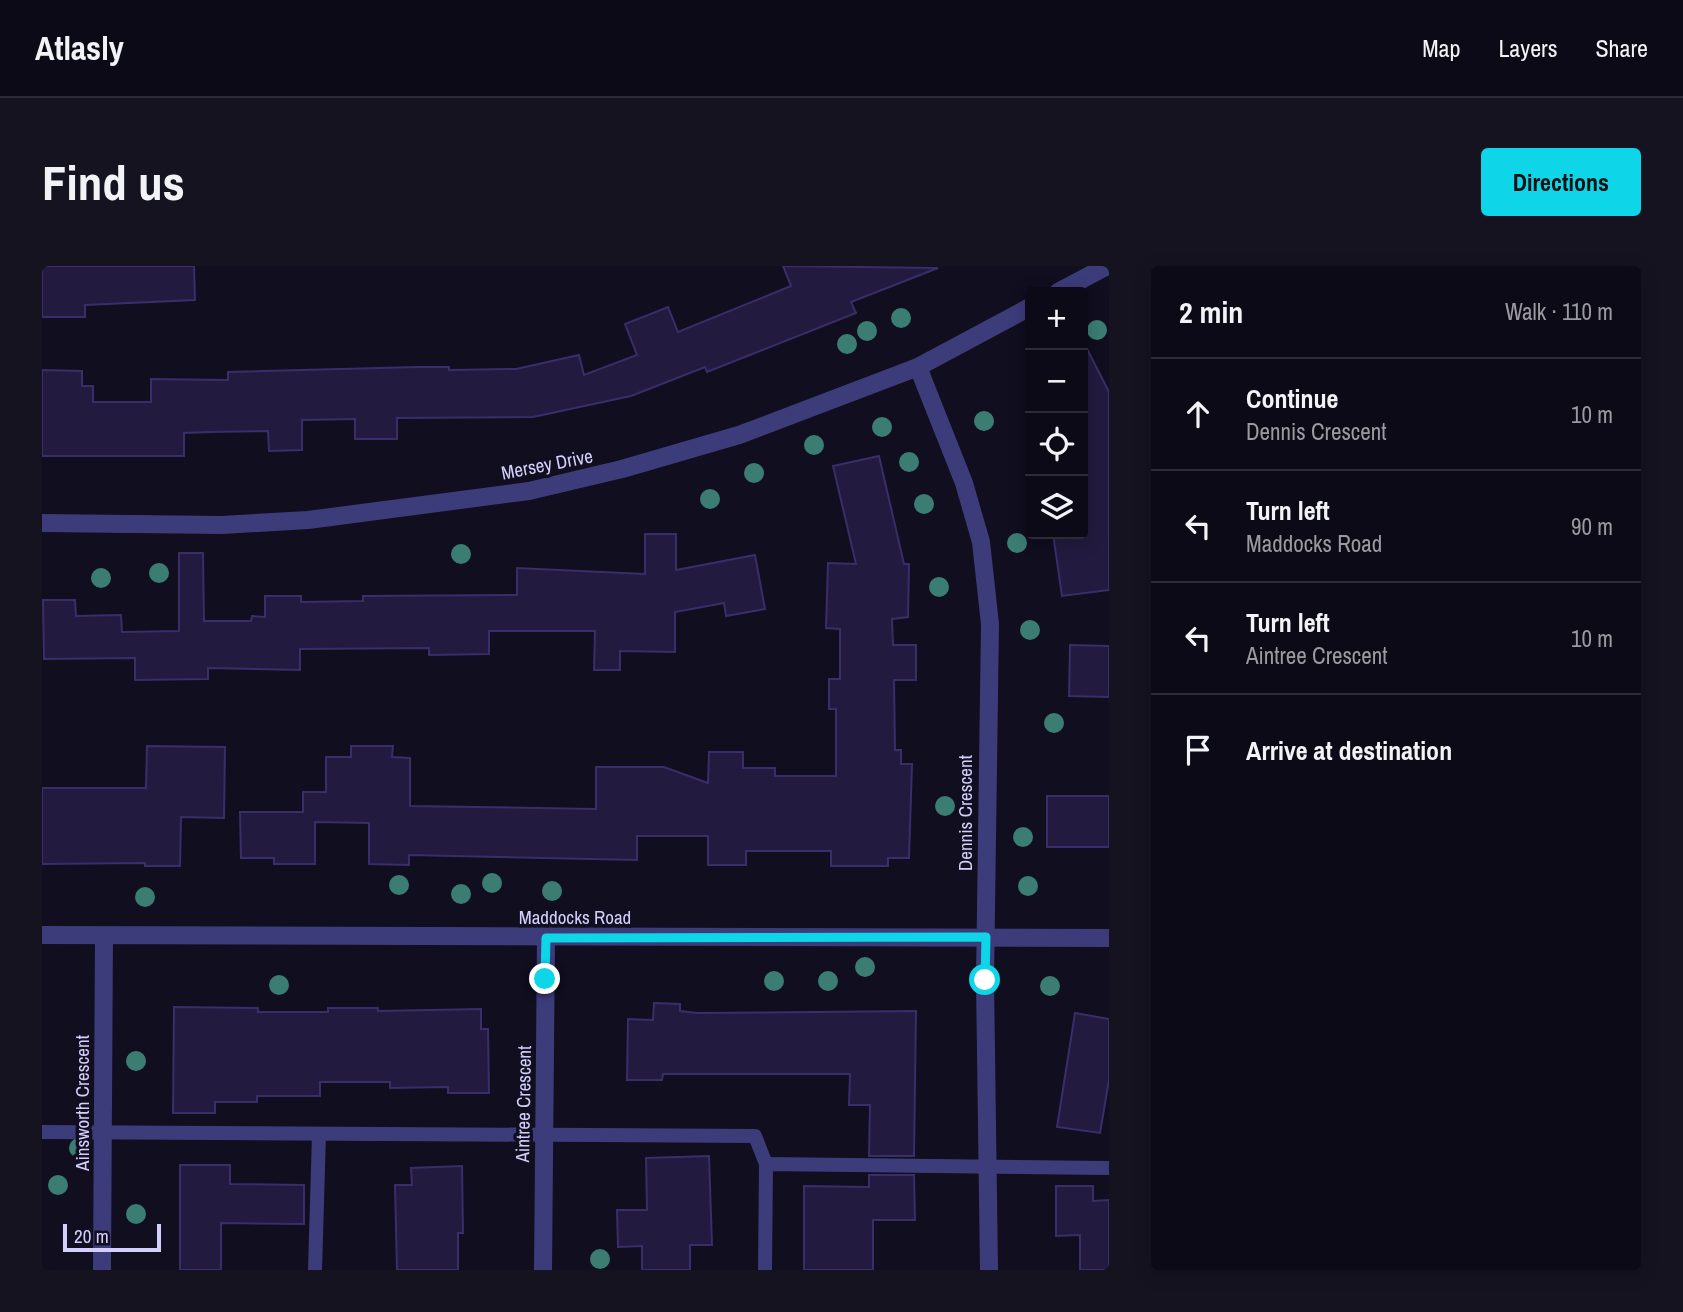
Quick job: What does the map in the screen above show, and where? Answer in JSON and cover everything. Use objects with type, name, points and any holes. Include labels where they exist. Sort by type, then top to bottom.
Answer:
[{"type":"street","points":[[1068,287],[1107,266]]},
{"type":"street","name":"Mersey Drive","points":[[42,523],[222,524],[308,520],[529,491],[622,469],[739,435],[918,368],[1025,310]]},
{"type":"street","name":"Dennis Crescent","points":[[918,368],[964,483],[981,542],[990,624],[986,937],[989,1270]]},
{"type":"street","name":"Maddocks Road","points":[[42,935],[1109,937]]},
{"type":"street","name":"Ainsworth Crescent","points":[[102,1270],[104,936]]},
{"type":"street","name":"Aintree Crescent","points":[[543,1270],[546,938]]},
{"type":"lane","points":[[42,1132],[755,1136],[766,1164],[765,1270]]},
{"type":"lane","points":[[315,1270],[319,1134]]},
{"type":"lane","points":[[766,1164],[1109,1168]]},
{"type":"building","points":[[42,266],[194,266],[195,300],[85,305],[85,317],[42,317]]},
{"type":"building","points":[[783,266],[938,268],[851,302],[856,313],[707,372],[705,367],[631,396],[533,417],[397,418],[397,439],[355,439],[355,419],[302,420],[302,450],[269,451],[268,431],[209,432],[184,433],[184,456],[42,456],[42,370],[82,371],[82,386],[93,386],[93,402],[151,402],[151,379],[228,380],[228,372],[417,367],[449,367],[449,370],[516,369],[579,355],[584,375],[637,355],[625,324],[668,307],[678,332],[791,286]]},
{"type":"building","points":[[1088,351],[1109,392],[1109,590],[1062,596],[1054,539],[1088,539]]},
{"type":"building","points":[[879,456],[904,564],[909,564],[908,617],[892,619],[893,645],[916,645],[916,680],[894,680],[895,750],[901,750],[901,764],[912,764],[909,858],[888,858],[888,866],[831,866],[831,851],[746,851],[746,865],[708,865],[708,836],[637,836],[637,860],[409,855],[409,865],[369,864],[369,823],[315,822],[315,864],[274,864],[274,858],[241,858],[240,812],[303,812],[303,792],[326,792],[326,757],[351,757],[351,746],[393,746],[392,757],[410,758],[410,806],[596,809],[596,767],[664,767],[708,783],[709,752],[743,752],[743,768],[775,768],[775,776],[836,776],[836,709],[829,709],[829,679],[840,679],[840,629],[826,628],[828,563],[856,564],[833,466]]},
{"type":"building","points":[[645,534],[676,534],[676,570],[755,555],[765,609],[726,616],[724,603],[675,612],[675,652],[620,651],[620,670],[594,670],[595,631],[489,631],[489,654],[429,655],[429,648],[300,649],[300,670],[208,668],[208,679],[135,680],[135,658],[44,659],[43,600],[75,600],[76,616],[121,615],[122,632],[179,631],[179,553],[203,553],[204,621],[251,621],[252,616],[265,617],[265,596],[301,596],[301,602],[363,601],[363,596],[517,595],[517,568],[645,574]]},
{"type":"building","points":[[1070,645],[1109,646],[1109,697],[1069,696]]},
{"type":"building","points":[[147,746],[225,747],[224,818],[181,817],[180,866],[145,866],[145,863],[42,864],[42,788],[146,788]]},
{"type":"building","points":[[1047,796],[1109,796],[1109,847],[1047,847]]},
{"type":"building","points":[[654,1003],[680,1004],[680,1011],[697,1013],[916,1011],[914,1156],[869,1156],[870,1105],[849,1105],[850,1074],[663,1074],[662,1080],[627,1080],[628,1019],[653,1020]]},
{"type":"building","points":[[174,1007],[258,1008],[258,1012],[328,1012],[328,1008],[378,1008],[378,1011],[481,1009],[481,1029],[488,1029],[489,1093],[448,1093],[448,1087],[390,1088],[390,1082],[320,1082],[320,1096],[257,1096],[257,1102],[215,1102],[215,1113],[173,1113]]},
{"type":"building","points":[[1075,1013],[1109,1019],[1109,1080],[1100,1133],[1057,1127]]},
{"type":"building","points":[[709,1156],[712,1245],[690,1245],[690,1270],[642,1270],[642,1246],[618,1247],[617,1210],[647,1210],[646,1158]]},
{"type":"building","points":[[180,1165],[230,1165],[230,1184],[304,1185],[304,1224],[221,1223],[221,1270],[180,1270]]},
{"type":"building","points":[[462,1166],[463,1233],[458,1233],[458,1270],[397,1270],[395,1185],[412,1185],[411,1168]]},
{"type":"building","points":[[869,1175],[914,1175],[915,1220],[873,1220],[873,1270],[804,1270],[804,1186],[869,1187]]},
{"type":"building","points":[[1056,1186],[1093,1186],[1093,1201],[1109,1200],[1109,1270],[1080,1270],[1080,1235],[1056,1236]]},
{"type":"route","points":[[545,979],[546,938],[986,937],[985,980]]}]
